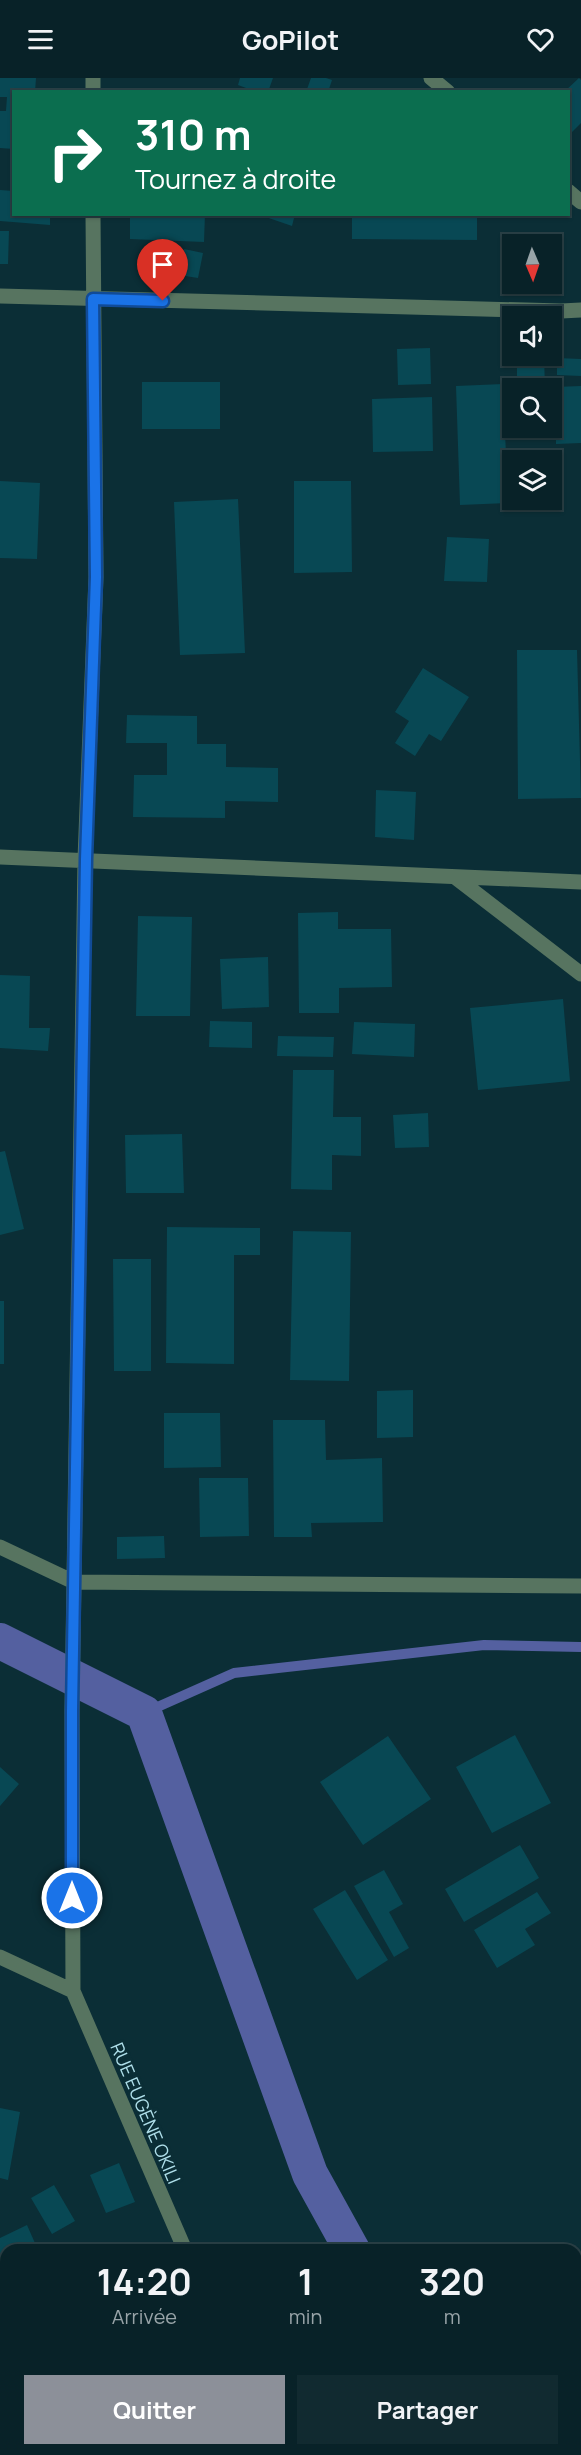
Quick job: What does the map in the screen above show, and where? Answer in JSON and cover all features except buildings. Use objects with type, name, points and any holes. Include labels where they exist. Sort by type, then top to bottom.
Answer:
[{"type":"street","points":[[431,78],[446,90]]},
{"type":"street","points":[[0,1957],[73,1991],[74,1582],[86,859],[96,577],[93,216]]},
{"type":"street","points":[[0,296],[581,310]]},
{"type":"street","points":[[0,857],[581,882]]},
{"type":"street","points":[[454,877],[581,974]]},
{"type":"street","points":[[0,1547],[74,1582],[581,1586]]},
{"type":"street","name":"RUE EUGÈNE OKILI","points":[[73,1991],[181,2244]]},
{"type":"waterway","points":[[0,1641],[144,1713],[310,2174],[349,2244]]},
{"type":"waterway","points":[[144,1713],[234,1673],[484,1645],[581,1647]]},
{"type":"route","points":[[72,1898],[72,1711],[86,859],[96,577],[93,299],[163,301]]}]
